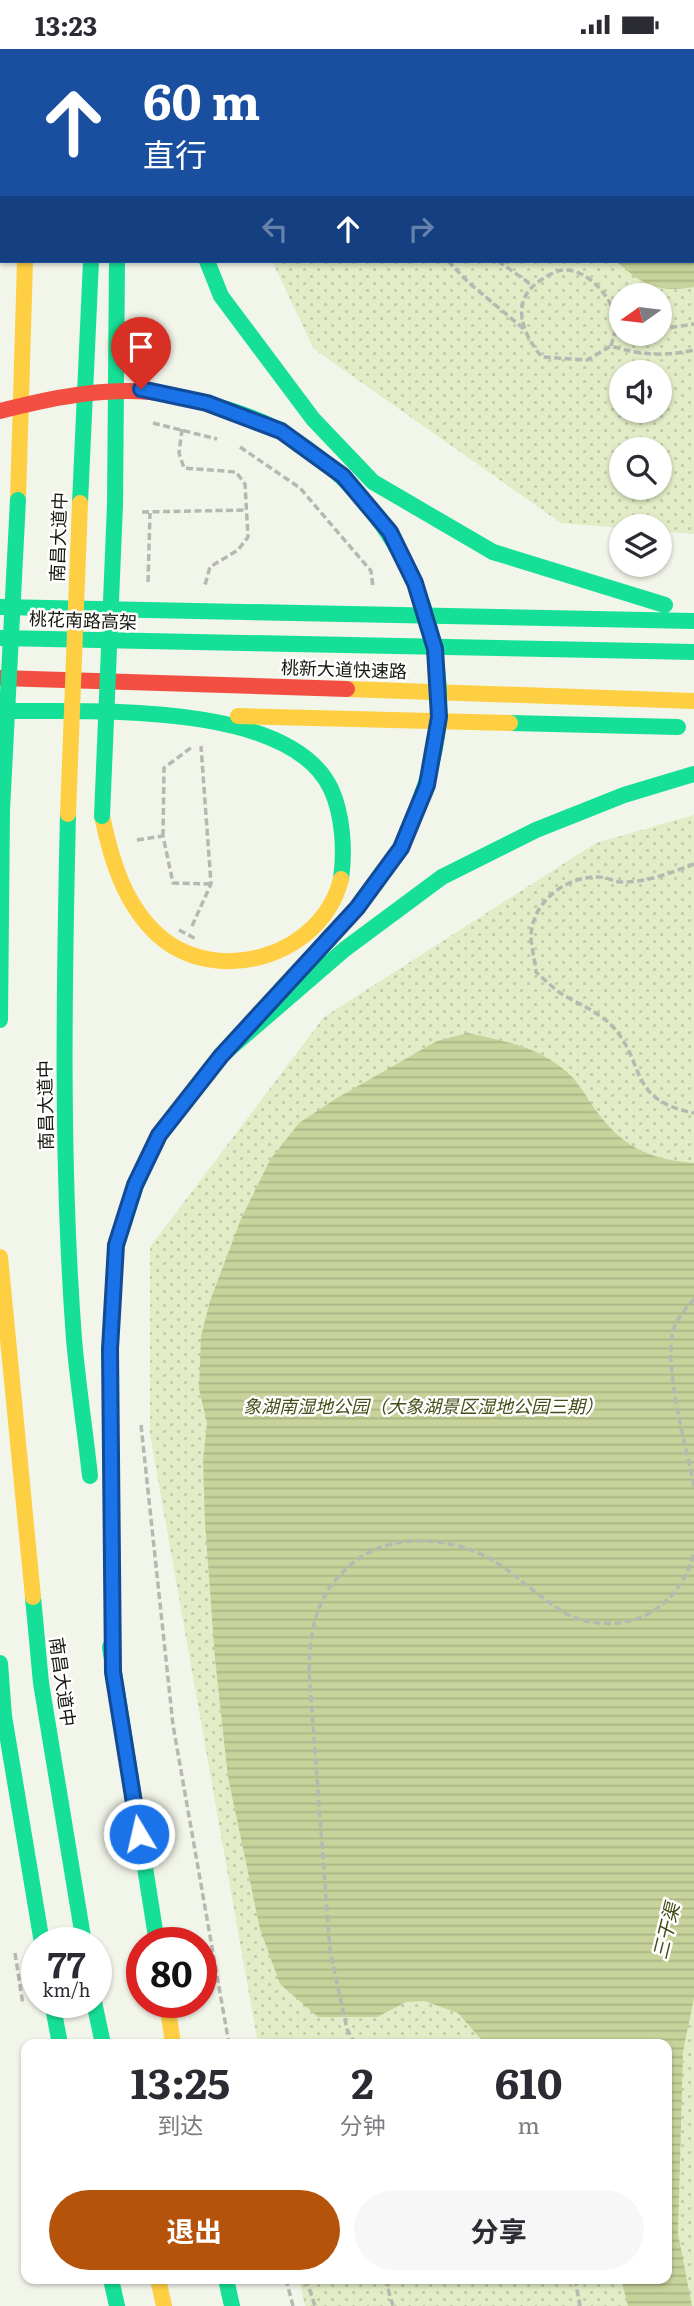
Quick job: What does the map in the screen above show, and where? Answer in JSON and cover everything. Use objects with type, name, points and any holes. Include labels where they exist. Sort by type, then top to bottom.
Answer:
[{"type":"highway","points":[[0,1020],[2,810],[18,500],[25,263]]},
{"type":"highway","name":"南昌大道中","points":[[91,263],[68,814],[63,1000],[66,1181],[74,1341],[113,1672],[154,1927]]},
{"type":"highway","points":[[117,263],[115,505],[102,816],[111,864],[146,924],[174,948],[208,961],[258,957],[298,943],[327,915],[342,876],[342,826],[330,786],[310,765],[275,740],[187,715]]},
{"type":"highway","points":[[208,263],[221,296],[313,419],[373,482],[494,552],[638,599],[694,611]]},
{"type":"highway","points":[[0,411],[47,399],[141,389],[207,403],[281,431],[343,476],[390,532],[415,583],[435,649],[439,717],[427,785],[401,848],[357,908],[310,956],[221,1056],[159,1135],[135,1185],[116,1245],[110,1349],[113,1672]]},
{"type":"highway","points":[[0,607],[694,621]]},
{"type":"highway","name":"桃花南路高架","points":[[0,638],[165,643]]},
{"type":"highway","name":"桃新大道快速路","points":[[165,643],[694,652]]},
{"type":"highway","name":"桃新大道快速路","points":[[0,678],[694,701]]},
{"type":"highway","points":[[0,711],[694,727]]},
{"type":"highway","points":[[221,1056],[345,949],[442,877],[536,830],[624,795],[694,774]]},
{"type":"highway","name":"南昌大道中","points":[[0,1257],[41,1683],[81,1927]]},
{"type":"highway","points":[[0,1663],[4,1716]]},
{"type":"highway","points":[[0,1679],[39,1927]]},
{"type":"highway","points":[[55,2018],[59,2039]]},
{"type":"highway","points":[[97,2018],[102,2039]]},
{"type":"highway","points":[[169,2018],[172,2039]]},
{"type":"highway","points":[[112,2284],[117,2306]]},
{"type":"highway","points":[[159,2284],[164,2306]]},
{"type":"highway","points":[[227,2284],[232,2306]]},
{"type":"path","points":[[450,263],[469,283],[525,330]]},
{"type":"path","points":[[501,263],[532,285]]},
{"type":"path","points":[[609,302],[600,288],[567,269],[551,273],[532,285],[521,305],[530,344],[542,357],[587,360],[609,347]]},
{"type":"path","points":[[672,327],[694,324]]},
{"type":"path","points":[[614,347],[639,354],[667,356],[694,350]]},
{"type":"path","points":[[183,417],[179,453],[184,468],[236,472],[245,484],[248,537],[238,550],[210,567],[202,592]]},
{"type":"path","points":[[143,420],[225,441]]},
{"type":"path","points":[[236,444],[300,488],[371,571],[374,597]]},
{"type":"path","points":[[148,591],[149,513]]},
{"type":"path","points":[[186,939],[211,884],[201,740],[164,768],[163,836],[173,883],[211,884]]},
{"type":"path","points":[[131,841],[163,836]]},
{"type":"path","points":[[694,865],[648,879],[620,882],[599,877],[573,881],[553,892],[537,911],[531,937],[536,972],[564,995],[593,1008],[615,1030],[642,1086],[668,1105],[694,1113]]},
{"type":"path","points":[[179,930],[204,943]]},
{"type":"path","points":[[694,1299],[674,1328],[671,1348],[672,1370],[694,1487]]},
{"type":"path","points":[[140,1416],[173,1725],[228,2039]]},
{"type":"path","points":[[352,2039],[347,2029],[330,1951],[309,1671],[310,1636],[316,1610],[331,1582],[367,1551],[414,1540],[438,1543],[495,1561],[573,1617],[596,1622],[628,1621],[639,1620],[672,1598],[694,1553]]},
{"type":"path","points":[[287,2284],[293,2306]]},
{"type":"path","points":[[308,2284],[315,2306]]},
{"type":"path","points":[[386,2284],[393,2306]]},
{"type":"path","points":[[576,2284],[580,2306]]},
{"type":"green space","points":[[273,263],[694,263],[694,534],[672,532],[672,514],[609,514],[609,527],[561,523],[314,349]]},
{"type":"green space","name":"象湖南湿地公园（大象湖景区湿地公园三期）","points":[[694,815],[694,2306],[305,2306],[300,2284],[672,2284],[672,2039],[257,2039],[150,1434],[150,1247],[324,1017],[596,843]]},
{"type":"water","points":[[619,263],[694,263],[694,287],[672,289],[672,283],[643,282]]},
{"type":"water","name":"象湖南湿地公园（大象湖景区湿地公园三期）","points":[[468,1033],[533,1051],[572,1077],[604,1121],[625,1141],[649,1154],[694,1163],[694,1998],[683,2051],[678,2234],[692,2306],[628,2306],[622,2284],[672,2284],[672,2039],[481,2039],[458,2013],[424,2001],[406,2002],[377,2017],[318,2017],[280,1984],[260,1929],[228,1777],[215,1659],[205,1522],[203,1460],[207,1423],[199,1389],[201,1336],[210,1301],[241,1219],[270,1160],[299,1123],[437,1041]]},
{"type":"traffic: fast","points":[[80,503],[91,263]]},
{"type":"traffic: fast","points":[[115,505],[117,263]]},
{"type":"traffic: fast","points":[[208,263],[221,296],[313,419],[373,482],[493,552],[665,605]]},
{"type":"traffic: fast","points":[[172,395],[243,414],[282,432],[318,457],[349,485],[377,517],[400,553],[417,591],[430,631],[438,673],[439,716],[431,767],[401,848]]},
{"type":"traffic: fast","points":[[2,810],[18,500]]},
{"type":"traffic: fast","points":[[102,816],[115,505]]},
{"type":"traffic: fast","points":[[0,607],[694,621]]},
{"type":"traffic: fast","points":[[0,638],[694,652]]},
{"type":"traffic: fast","points":[[0,711],[130,712],[181,717],[230,725],[273,739],[308,760],[331,789],[342,833],[341,879]]},
{"type":"traffic: fast","points":[[510,723],[678,727]]},
{"type":"traffic: fast","points":[[111,1508],[110,1349],[116,1245],[136,1185],[159,1135],[221,1056],[345,949],[442,877],[536,830],[624,795],[694,774]]},
{"type":"traffic: fast","points":[[0,1020],[2,810]]},
{"type":"traffic: fast","points":[[68,814],[65,1011],[67,1208],[74,1339],[90,1476]]},
{"type":"traffic: fast","points":[[33,1597],[41,1683],[81,1927]]},
{"type":"traffic: fast","points":[[110,1647],[154,1927]]},
{"type":"traffic: fast","points":[[0,1663],[4,1716],[39,1927]]},
{"type":"traffic: fast","points":[[55,2018],[59,2039]]},
{"type":"traffic: fast","points":[[97,2018],[102,2039]]},
{"type":"traffic: fast","points":[[112,2284],[117,2306]]},
{"type":"traffic: fast","points":[[227,2284],[232,2306]]},
{"type":"traffic: slow","points":[[18,500],[25,263]]},
{"type":"traffic: slow","points":[[68,814],[80,503]]},
{"type":"traffic: slow","points":[[347,689],[694,701]]},
{"type":"traffic: slow","points":[[238,716],[510,723]]},
{"type":"traffic: slow","points":[[102,816],[121,880],[146,923],[158,935],[182,951],[209,959],[237,961],[264,956],[290,945],[313,928],[330,906],[341,879]]},
{"type":"traffic: slow","points":[[326,940],[357,908],[401,848]]},
{"type":"traffic: slow","points":[[0,1257],[33,1597]]},
{"type":"traffic: slow","points":[[169,2018],[172,2039]]},
{"type":"traffic: slow","points":[[159,2284],[164,2306]]},
{"type":"traffic: jam","points":[[0,411],[64,397],[107,392],[172,395]]},
{"type":"traffic: jam","points":[[0,678],[347,689]]},
{"type":"traffic: jam","points":[[111,1508],[113,1672]]},
{"type":"route","points":[[139,1834],[113,1672],[110,1349],[116,1245],[135,1185],[159,1135],[221,1056],[306,960],[357,908],[401,848],[427,785],[439,717],[435,649],[415,583],[390,532],[343,476],[281,431],[207,403],[141,389]]},
{"type":"water label","name":"三干渠","points":[[666,1931]]}]
